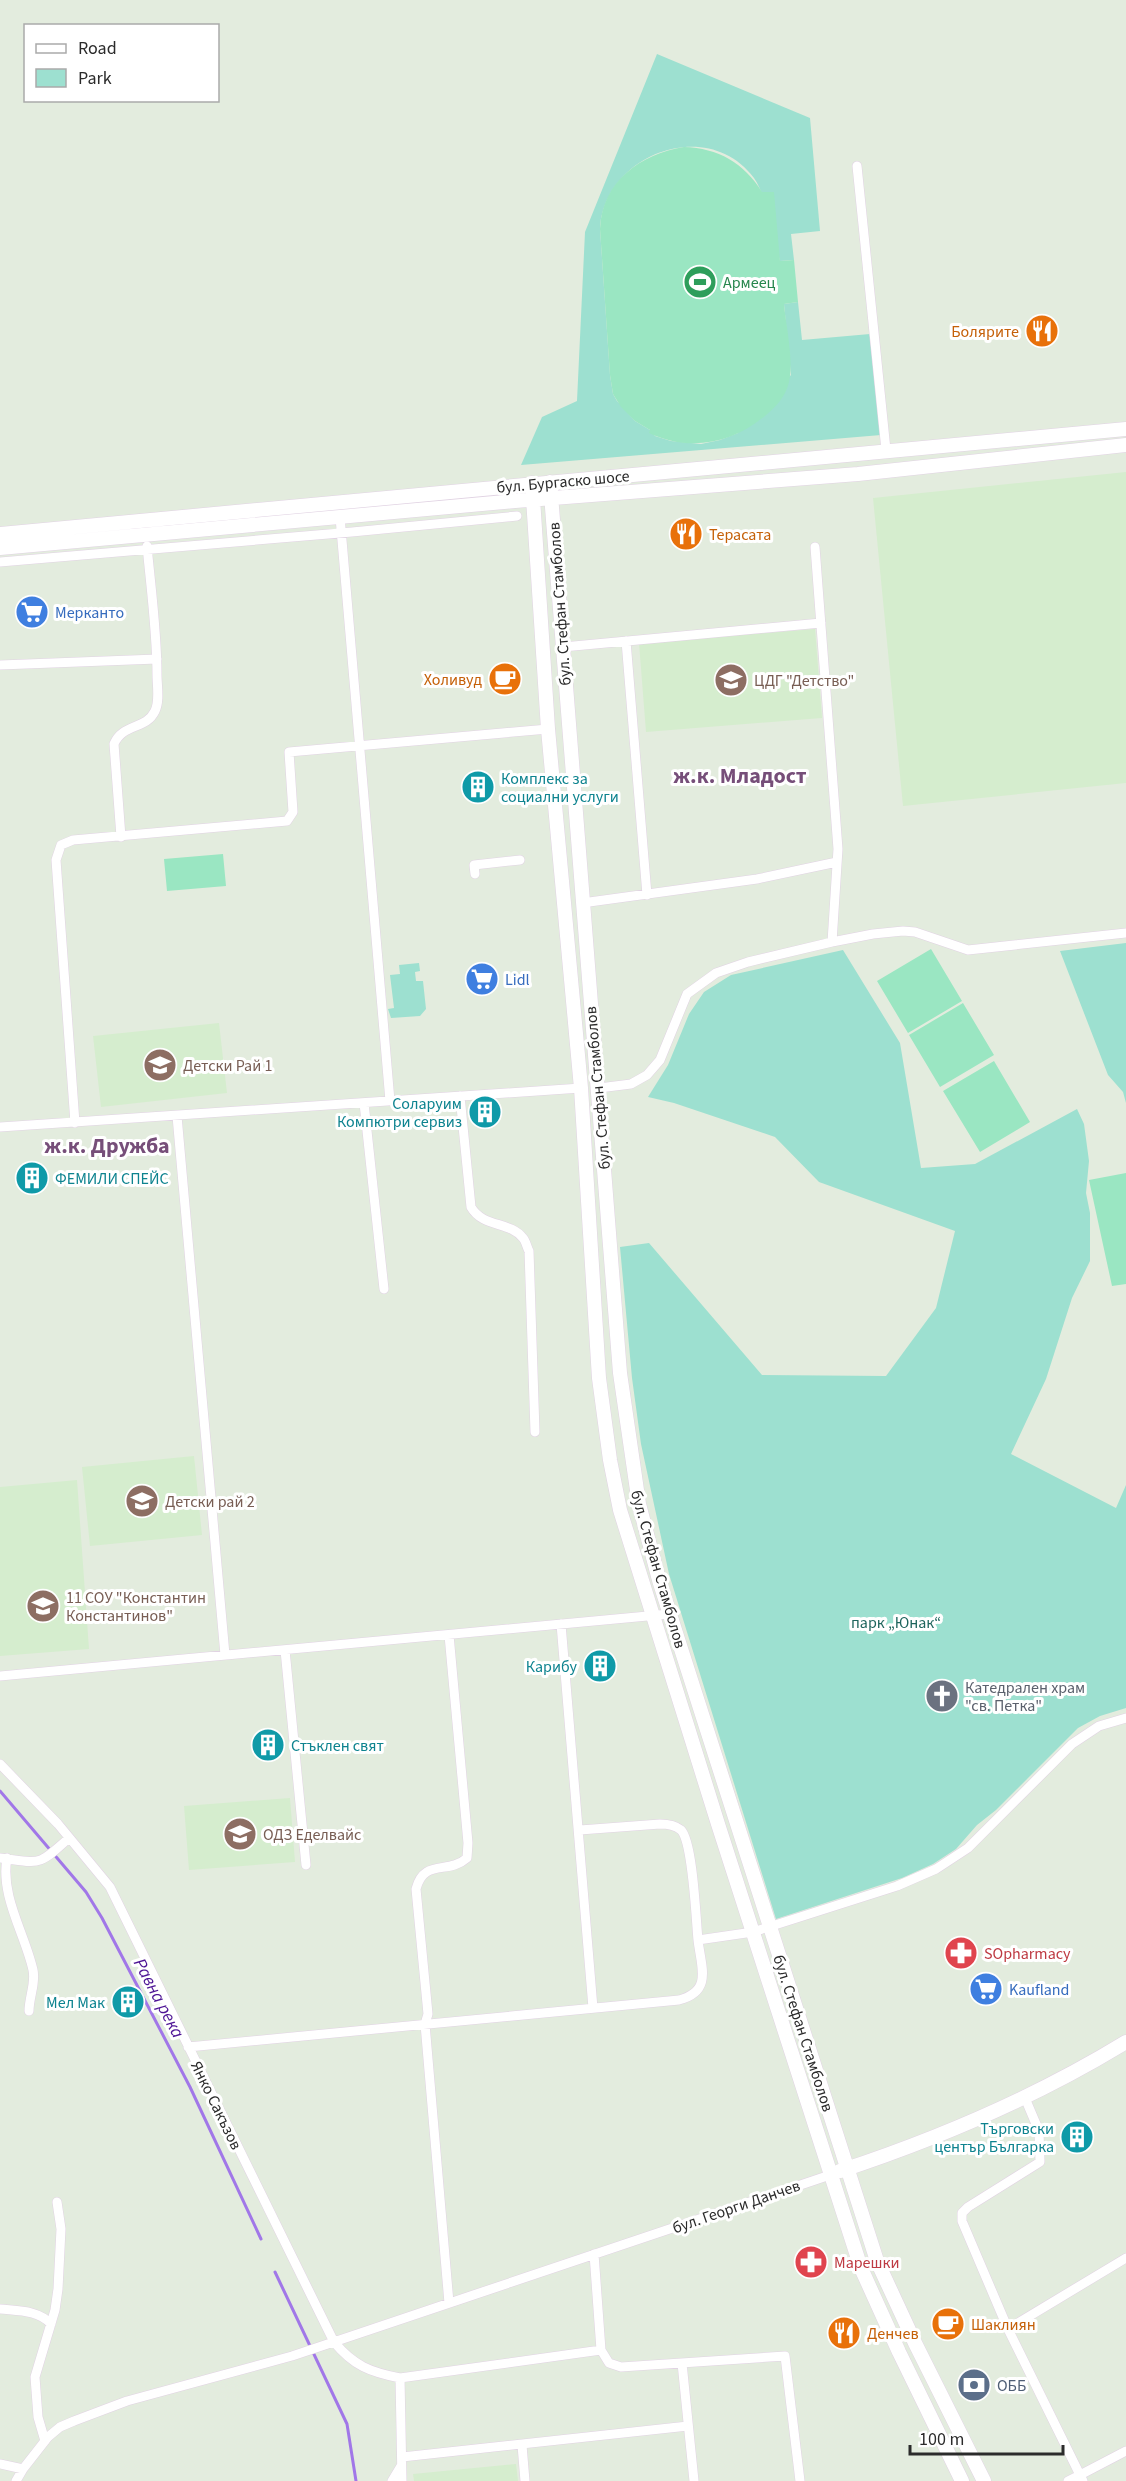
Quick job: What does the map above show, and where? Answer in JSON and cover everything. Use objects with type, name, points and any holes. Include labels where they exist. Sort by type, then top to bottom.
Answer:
[{"type":"main road","name":"бул. Бургаско шосе","points":[[0,534],[1126,429]]},
{"type":"main road","name":"бул. Бургаско шосе","points":[[0,548],[552,498],[874,472],[1126,445]]},
{"type":"main road","name":"бул. Стефан Стамболов","points":[[550,482],[582,903],[599,1088],[608,1245],[620,1373],[639,1504],[669,1614],[878,2261],[915,2343],[984,2481]]},
{"type":"main road","name":"бул. Стефан Стамболов","points":[[532,483],[548,729],[581,1088],[599,1378],[609,1460],[620,1510],[652,1616],[833,2174],[861,2268],[962,2481]]},
{"type":"main road","points":[[581,1088],[599,1088]]},
{"type":"main road","name":"бул. Георги Данчев","points":[[833,2174],[954,2130],[1025,2098],[1126,2042]]},
{"type":"street","points":[[857,166],[886,450]]},
{"type":"street","points":[[0,562],[517,516]]},
{"type":"street","points":[[340,517],[390,1101]]},
{"type":"street","points":[[121,837],[114,744],[118,734],[150,718],[156,709],[157,659],[146,535]]},
{"type":"street","points":[[815,547],[838,849],[832,942]]},
{"type":"street","points":[[562,647],[821,623]]},
{"type":"street","points":[[626,641],[647,895]]},
{"type":"street","points":[[0,665],[157,659]]},
{"type":"street","points":[[75,1122],[56,854],[61,845],[69,840],[287,821],[293,812],[289,752],[548,729]]},
{"type":"street","points":[[475,874],[474,865],[520,860]]},
{"type":"street","points":[[582,903],[757,879],[837,862]]},
{"type":"street","points":[[599,1088],[632,1084],[647,1075],[660,1060],[687,994],[700,982],[716,973],[748,962],[832,942],[903,931],[915,932],[968,950],[1126,933]]},
{"type":"street","points":[[0,1127],[581,1088]]},
{"type":"street","points":[[460,1096],[471,1207],[477,1217],[514,1231],[523,1238],[529,1251],[535,1432]]},
{"type":"street","points":[[364,1103],[384,1289]]},
{"type":"street","points":[[177,1116],[225,1655]]},
{"type":"street","points":[[0,1676],[669,1614]]},
{"type":"street","points":[[561,1624],[580,1830],[593,2008]]},
{"type":"street","points":[[449,1635],[467,1858],[459,1865],[429,1869],[422,1873],[416,1889],[428,2014],[424,2024],[449,2303]]},
{"type":"street","points":[[285,1650],[306,1865]]},
{"type":"street","points":[[698,1940],[753,1932],[897,1886],[936,1869],[968,1848],[1072,1744],[1099,1726],[1126,1718]]},
{"type":"street","name":"Янко Сакъзов","points":[[0,1764],[58,1824],[110,1887],[334,2342],[347,2358],[361,2366],[374,2373],[400,2378]]},
{"type":"street","points":[[188,2047],[680,2000],[692,1997],[700,1991],[703,1983],[688,1845],[680,1829],[672,1825],[660,1824],[580,1830]]},
{"type":"street","points":[[29,2011],[34,1971],[8,1885],[3,1858],[38,1861],[50,1855],[69,1838]]},
{"type":"street","points":[[1025,2098],[1039,2131],[1040,2162],[968,2206],[962,2213],[962,2221],[1008,2329],[1082,2478]]},
{"type":"street","name":"бул. Георги Данчев","points":[[16,2481],[45,2441],[60,2427],[127,2401],[292,2356],[833,2174]]},
{"type":"street","points":[[45,2441],[38,2417],[35,2377],[51,2324],[58,2289],[61,2229],[57,2202]]},
{"type":"street","points":[[594,2254],[601,2350],[605,2360],[615,2366],[785,2356],[800,2481]]},
{"type":"street","points":[[1008,2329],[1126,2258]]},
{"type":"street","points":[[0,2309],[36,2314],[51,2324]]},
{"type":"street","points":[[402,2481],[400,2378],[601,2350]]},
{"type":"street","points":[[681,2363],[694,2481]]},
{"type":"street","points":[[401,2462],[522,2445],[688,2427]]},
{"type":"street","points":[[522,2445],[525,2481]]},
{"type":"street","points":[[1068,2481],[1082,2478],[1126,2451]]},
{"type":"street","points":[[392,2481],[401,2462]]},
{"type":"street","points":[[0,2464],[23,2469]]},
{"type":"shaded area","points":[[1126,472],[1126,783],[903,806],[873,498]]},
{"type":"shaded area","name":"ЦДГ \"Детство\"","points":[[815,629],[822,718],[646,732],[639,643]]},
{"type":"shaded area","name":"Детски Рай 1","points":[[219,1023],[227,1093],[101,1107],[93,1036]]},
{"type":"shaded area","name":"Детски рай 2","points":[[194,1456],[202,1535],[90,1546],[82,1467]]},
{"type":"shaded area","name":"11 СОУ \"Константин Константинов\"","points":[[77,1480],[89,1649],[0,1656],[0,1487]]},
{"type":"shaded area","name":"ОДЗ Еделвайс","points":[[290,1798],[295,1862],[189,1870],[184,1806]]},
{"type":"shaded area","points":[[516,2464],[518,2481],[414,2481],[413,2474]]},
{"type":"green space","points":[[657,54],[810,118],[820,231],[791,234],[794,260],[780,261],[770,218],[759,187],[754,178],[734,159],[711,149],[686,147],[661,152],[638,164],[619,181],[606,203],[600,229],[610,375],[613,394],[617,401],[635,421],[655,436],[671,441],[701,444],[738,433],[791,375],[784,304],[798,302],[802,340],[870,334],[881,435],[521,465],[542,417],[577,401],[585,232]]},
{"type":"green space","name":"Армеец","points":[[684,147],[708,150],[729,159],[747,173],[762,192],[774,192],[780,261],[794,260],[798,302],[784,304],[790,374],[788,387],[780,401],[752,426],[738,433],[724,439],[694,443],[664,439],[649,433],[650,430],[635,421],[621,407],[613,394],[600,229],[602,212],[608,197],[627,173],[639,163],[653,156]]},
{"type":"green space","points":[[223,854],[226,886],[167,891],[164,859]]},
{"type":"green space","points":[[1126,943],[1126,1103],[1123,1092],[1108,1075],[1060,951]]},
{"type":"green space","points":[[931,949],[962,1001],[908,1033],[877,981]]},
{"type":"green space","name":"парк „Юнак“","points":[[843,950],[900,1043],[921,1168],[975,1164],[1077,1109],[1084,1124],[1089,1161],[1086,1193],[1090,1213],[1090,1261],[1072,1298],[1046,1379],[1011,1454],[1116,1508],[1126,1485],[1126,1708],[1100,1716],[1078,1728],[996,1810],[977,1825],[956,1849],[933,1864],[902,1878],[776,1919],[669,1574],[641,1444],[632,1378],[620,1247],[649,1243],[762,1375],[886,1376],[936,1308],[955,1231],[819,1182],[775,1137],[674,1103],[648,1097],[668,1065],[689,1014],[704,992],[731,975]]},
{"type":"green space","points":[[419,963],[420,971],[415,972],[416,981],[423,981],[426,1009],[420,1016],[391,1018],[388,1009],[394,1008],[390,975],[400,974],[399,965]]},
{"type":"green space","points":[[963,1003],[994,1055],[940,1087],[909,1035]]},
{"type":"green space","points":[[994,1061],[1030,1122],[980,1152],[943,1091]]},
{"type":"green space","points":[[1126,1173],[1126,1284],[1112,1286],[1089,1180]]},
{"type":"waterway","name":"Равна река","points":[[0,1791],[86,1892],[102,1918],[190,2087],[261,2239]]},
{"type":"waterway","name":"Равна река","points":[[275,2272],[347,2424],[356,2481]]},
{"type":"place","name":"Армеец","points":[[700,282]]},
{"type":"place","name":"Болярите","points":[[1042,331]]},
{"type":"place","name":"Терасата","points":[[686,534]]},
{"type":"place","name":"Мерканто","points":[[32,612]]},
{"type":"place","name":"Холивуд","points":[[505,679]]},
{"type":"place","name":"ЦДГ \"Детство\"","points":[[731,680]]},
{"type":"place","name":"Комплекс за социални услуги","points":[[478,787]]},
{"type":"place","name":"Lidl","points":[[482,979]]},
{"type":"place","name":"Детски Рай 1","points":[[160,1065]]},
{"type":"place","name":"Соларуим Компютри сервиз","points":[[485,1112]]},
{"type":"place","name":"ФЕМИЛИ СПЕЙС","points":[[32,1178]]},
{"type":"place","name":"Детски рай 2","points":[[142,1501]]},
{"type":"place","name":"11 СОУ \"Константин Константинов\"","points":[[43,1606]]},
{"type":"place","name":"Карибу","points":[[600,1666]]},
{"type":"place","name":"Катедрален храм \"св. Петка\"","points":[[942,1696]]},
{"type":"place","name":"Стъклен свят","points":[[268,1745]]},
{"type":"place","name":"ОДЗ Еделвайс","points":[[240,1834]]},
{"type":"place","name":"SOpharmacy","points":[[961,1953]]},
{"type":"place","name":"Kaufland","points":[[986,1989]]},
{"type":"place","name":"Мел Мак","points":[[128,2002]]},
{"type":"place","name":"Търговски център Българка","points":[[1077,2137]]},
{"type":"place","name":"Марешки","points":[[811,2262]]},
{"type":"place","name":"Шаклиян","points":[[948,2324]]},
{"type":"place","name":"Денчев","points":[[844,2333]]},
{"type":"place","name":"ОББ","points":[[974,2385]]},
{"type":"district","name":"ж.к. Младост","points":[[740,775]]},
{"type":"district","name":"ж.к. Дружба","points":[[107,1145]]}]
